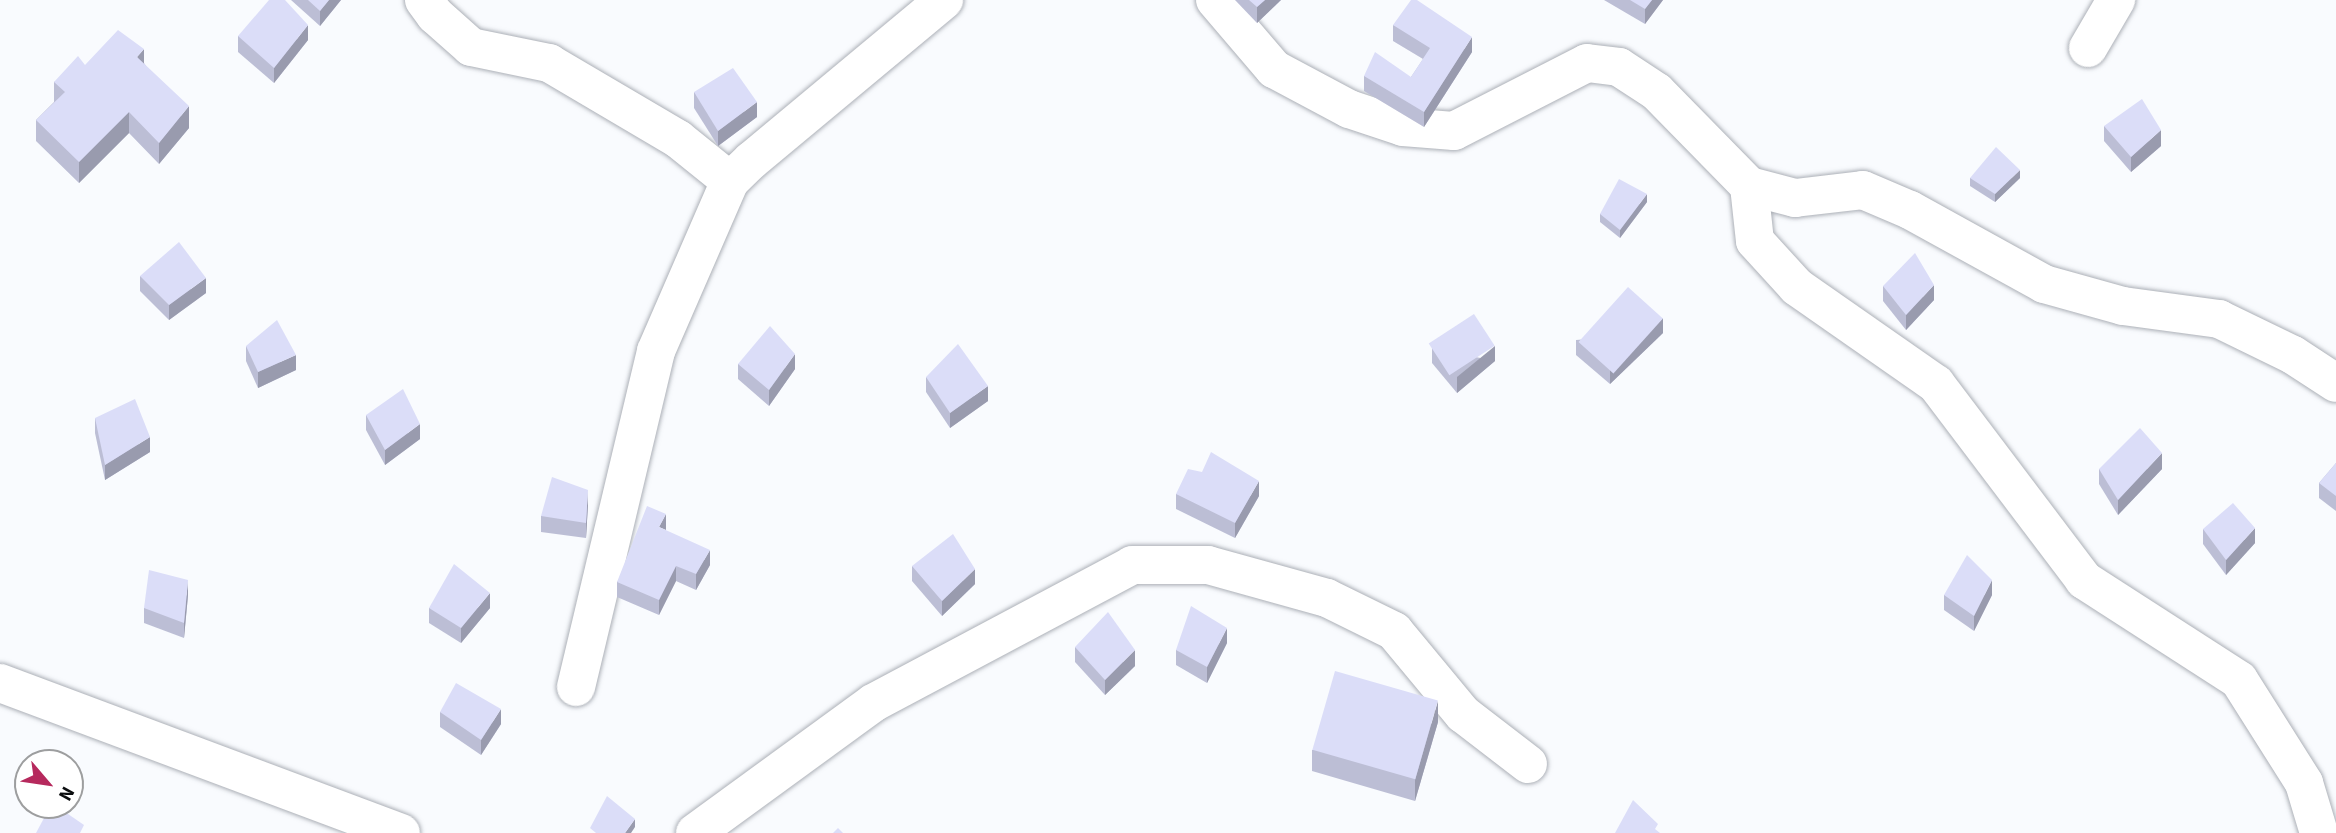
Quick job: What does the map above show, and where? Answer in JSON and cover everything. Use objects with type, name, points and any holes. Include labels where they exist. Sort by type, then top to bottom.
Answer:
[{"type":"street","points":[[424,0],[435,15],[471,47],[549,62],[678,139],[730,181]]},
{"type":"street","points":[[576,687],[656,351],[730,181],[944,0]]},
{"type":"street","points":[[1215,0],[1274,69],[1349,109],[1403,127],[1454,131],[1587,64],[1619,67],[1657,92],[1749,186],[1795,198],[1863,190],[1910,210],[2044,284],[2123,306],[2219,318],[2293,355],[2336,383]]},
{"type":"street","points":[[2088,48],[2116,0]]},
{"type":"street","points":[[1749,186],[1755,241],[1797,287],[1936,384],[2084,580],[2239,680],[2304,783],[2319,833]]},
{"type":"street","points":[[695,833],[873,703],[1132,565],[1208,565],[1327,598],[1394,631],[1463,714],[1528,764]]},
{"type":"street","points":[[0,683],[401,833]]},
{"type":"building","points":[[269,0],[285,0],[308,25],[274,68],[238,36]]},
{"type":"building","points":[[308,0],[329,0],[320,11]]},
{"type":"building","points":[[1249,0],[1265,0],[1257,7]]},
{"type":"building","points":[[1411,0],[1417,0],[1472,37],[1424,112],[1364,76],[1375,52],[1411,77],[1430,48],[1393,25]]},
{"type":"building","points":[[1630,0],[1652,0],[1645,9]]},
{"type":"building","points":[[118,30],[144,49],[137,57],[189,106],[159,143],[129,112],[79,162],[36,120],[65,92],[54,82],[78,56],[85,65]]},
{"type":"building","points":[[733,68],[757,102],[718,131],[694,92]]},
{"type":"building","points":[[2142,99],[2161,130],[2131,157],[2104,126]]},
{"type":"building","points":[[1996,147],[2020,170],[1995,194],[1970,178]]},
{"type":"building","points":[[1619,179],[1647,194],[1620,230],[1600,214]]},
{"type":"building","points":[[179,242],[206,278],[169,305],[140,276]]},
{"type":"building","points":[[1915,253],[1934,285],[1906,315],[1883,286]]},
{"type":"building","points":[[1628,287],[1663,318],[1613,373],[1578,342]]},
{"type":"building","points":[[1474,314],[1495,346],[1449,375],[1429,343]]},
{"type":"building","points":[[277,320],[296,355],[258,372],[246,346]]},
{"type":"building","points":[[770,326],[795,354],[769,390],[738,364]]},
{"type":"building","points":[[958,344],[988,386],[950,413],[926,377]]},
{"type":"building","points":[[403,389],[420,424],[385,450],[366,415]]},
{"type":"building","points":[[135,399],[150,437],[105,465],[95,418]]},
{"type":"building","points":[[2140,428],[2162,453],[2118,500],[2099,469]]},
{"type":"building","points":[[1211,452],[1259,481],[1235,523],[1176,494],[1188,469],[1202,472]]},
{"type":"building","points":[[2336,463],[2336,496],[2319,483]]},
{"type":"building","points":[[552,477],[588,490],[586,523],[541,516]]},
{"type":"building","points":[[2233,503],[2255,528],[2226,560],[2203,529]]},
{"type":"building","points":[[647,506],[666,514],[659,527],[710,550],[696,574],[676,566],[659,600],[617,582]]},
{"type":"building","points":[[953,534],[975,569],[942,601],[912,566]]},
{"type":"building","points":[[1967,555],[1992,580],[1974,616],[1944,595]]},
{"type":"building","points":[[454,564],[490,593],[461,628],[429,608]]},
{"type":"building","points":[[149,570],[188,580],[184,623],[144,608]]},
{"type":"building","points":[[1191,606],[1227,628],[1207,667],[1176,650]]},
{"type":"building","points":[[1108,612],[1135,650],[1105,680],[1075,647]]},
{"type":"building","points":[[1335,671],[1438,700],[1415,779],[1312,750]]},
{"type":"building","points":[[456,683],[501,709],[481,740],[440,712]]},
{"type":"building","points":[[607,796],[635,819],[625,833],[596,833],[590,828]]},
{"type":"building","points":[[1633,800],[1658,824],[1655,829],[1660,833],[1615,833]]},
{"type":"building","points":[[44,819],[75,819],[84,825],[80,833],[36,833]]}]
